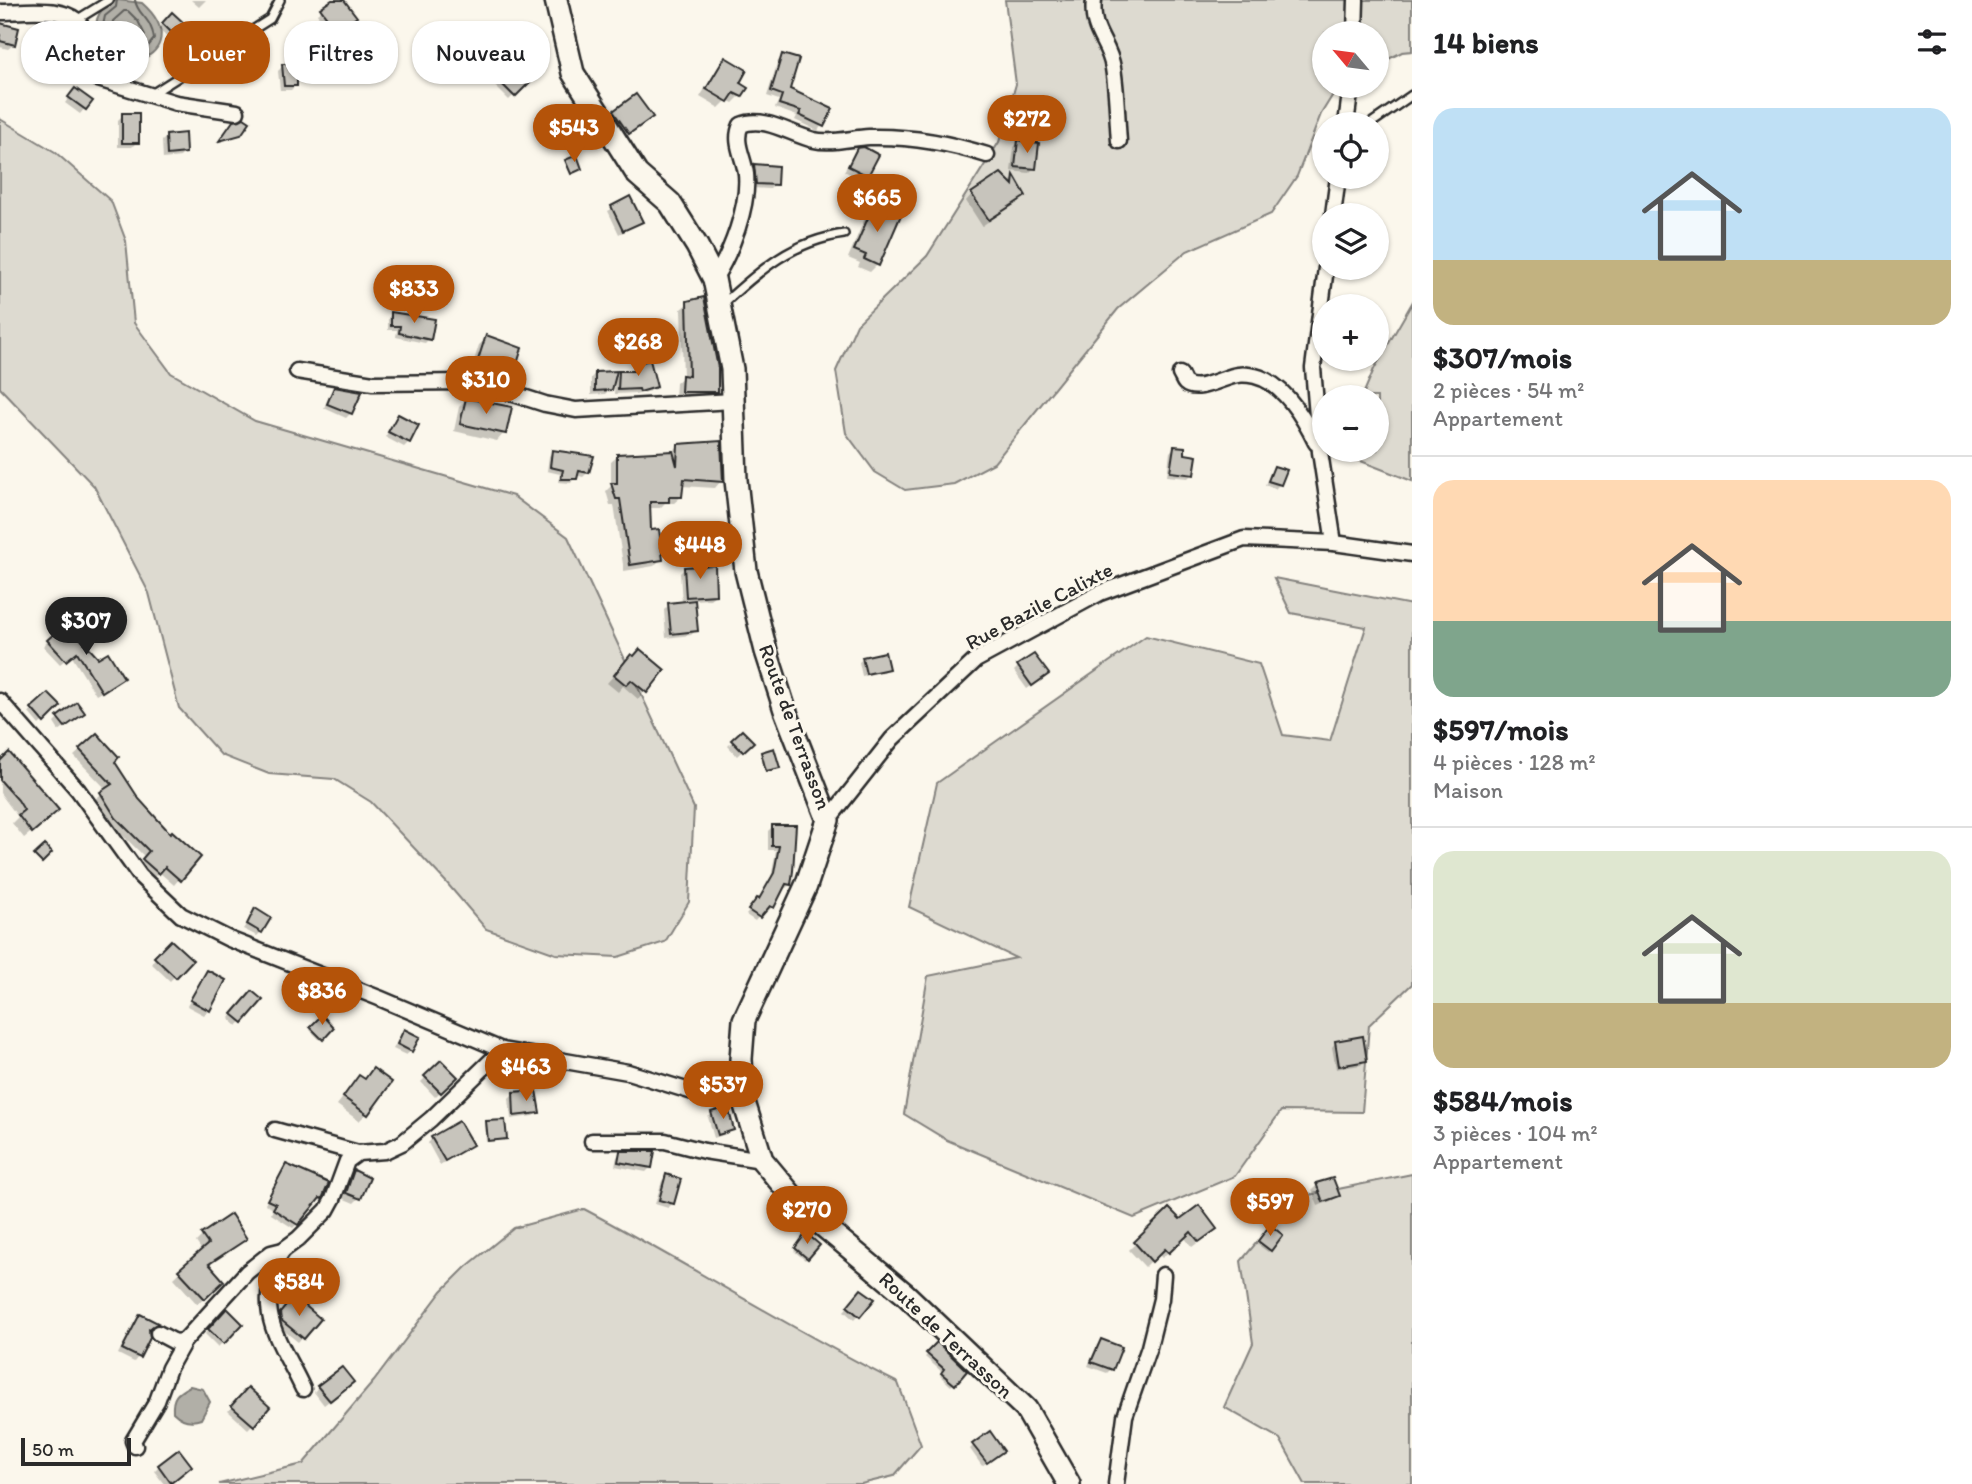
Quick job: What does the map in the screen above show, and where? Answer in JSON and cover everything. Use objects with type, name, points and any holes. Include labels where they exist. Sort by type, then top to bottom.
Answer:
[{"type":"street","name":"Route de Terrasson","points":[[556,0],[573,73],[637,174],[670,203],[714,279],[732,369],[736,481],[746,572],[774,675],[828,820],[806,886],[744,1020],[741,1059],[743,1100],[762,1160],[803,1209],[905,1294],[1026,1409],[1069,1484]]},
{"type":"street","points":[[1094,0],[1092,15],[1096,30],[1113,65],[1119,141]]},
{"type":"street","points":[[1355,21],[1356,0]]},
{"type":"street","points":[[0,12],[66,13],[78,19],[83,29],[92,68],[98,79],[176,103],[237,111]]},
{"type":"street","points":[[714,279],[732,244],[745,194],[746,174],[737,139],[741,125],[760,122],[816,141],[870,137],[923,141],[987,155]]},
{"type":"street","points":[[1314,385],[1313,368],[1324,280]]},
{"type":"street","points":[[297,371],[373,383],[466,382],[576,410],[733,401]]},
{"type":"street","points":[[1180,374],[1186,384],[1192,387],[1213,383],[1236,374],[1263,379],[1296,408],[1312,437]]},
{"type":"street","points":[[1322,462],[1334,543]]},
{"type":"street","name":"Rue Bazile Calixte","points":[[828,820],[892,739],[976,660],[1100,593],[1244,540],[1334,543],[1412,554]]},
{"type":"street","points":[[0,702],[78,790],[140,876],[181,915],[229,939],[502,1050],[628,1072],[696,1093],[743,1100]]},
{"type":"street","points":[[275,1130],[358,1153],[385,1151],[402,1143],[431,1119],[502,1050]]},
{"type":"street","points":[[592,1141],[665,1141],[704,1151],[762,1160]]},
{"type":"street","points":[[135,1446],[133,1441],[138,1429],[158,1401],[169,1368],[184,1341],[247,1272],[271,1253],[283,1250],[298,1239],[327,1210],[346,1161],[358,1153]]},
{"type":"street","points":[[283,1250],[272,1269],[268,1314],[277,1339],[303,1389]]},
{"type":"street","points":[[1116,1484],[1125,1416],[1152,1334],[1161,1299],[1163,1275]]},
{"type":"street","points":[[158,1333],[175,1342],[184,1341]]},
{"type":"lane","points":[[78,19],[109,0]]},
{"type":"lane","points":[[149,95],[271,19],[280,0]]},
{"type":"lane","points":[[1387,112],[1412,95]]},
{"type":"lane","points":[[721,306],[762,268],[823,237],[844,234]]},
{"type":"shaded area","points":[[1005,0],[1412,0],[1412,51],[1402,52],[1390,58],[1390,21],[1312,21],[1312,98],[1331,98],[1322,112],[1312,112],[1312,137],[1297,176],[1271,214],[1187,251],[1118,309],[994,463],[954,484],[905,490],[875,472],[846,433],[836,371],[857,324],[927,256],[999,142],[1016,84]]},
{"type":"shaded area","points":[[0,119],[55,152],[111,201],[126,241],[134,323],[171,373],[255,421],[513,496],[568,537],[694,808],[689,902],[665,942],[618,957],[556,954],[486,929],[371,802],[334,779],[269,774],[221,755],[179,708],[149,593],[94,486],[0,388]]},
{"type":"shaded area","points":[[1412,303],[1412,481],[1363,462],[1389,462],[1389,385],[1367,385],[1373,371],[1389,371],[1389,343]]},
{"type":"shaded area","points":[[1274,578],[1412,605],[1412,984],[1369,1025],[1362,1112],[1281,1111],[1235,1176],[1134,1218],[947,1140],[904,1114],[928,976],[1016,958],[909,907],[937,783],[1146,636],[1259,664],[1283,735],[1330,741],[1366,627],[1291,613]]},
{"type":"shaded area","points":[[1412,1174],[1412,1484],[1305,1484],[1280,1439],[1224,1407],[1253,1343],[1241,1261],[1294,1198]]},
{"type":"shaded area","points":[[584,1209],[898,1383],[921,1445],[894,1476],[861,1484],[219,1484],[303,1464],[374,1381],[442,1291],[466,1267],[514,1228]]},
{"type":"water","points":[[118,0],[142,3],[158,22],[161,38],[154,51],[149,54],[149,21],[97,21],[105,7]]},
{"type":"water","points":[[190,1386],[203,1389],[210,1402],[201,1419],[193,1421],[173,1412],[176,1396]]},
{"type":"building","points":[[332,0],[344,0],[357,17],[351,21],[330,21],[320,8]]},
{"type":"building","points":[[172,12],[182,21],[164,21]]},
{"type":"building","points":[[0,23],[19,28],[15,45],[0,41]]},
{"type":"building","points":[[782,54],[799,59],[790,89],[833,109],[824,127],[799,115],[801,111],[779,104],[782,95],[771,91]]},
{"type":"building","points":[[725,57],[747,70],[740,83],[748,88],[742,97],[734,93],[728,102],[706,89]]},
{"type":"building","points":[[282,64],[284,84],[297,84],[284,86]]},
{"type":"building","points":[[502,84],[528,84],[515,97]]},
{"type":"building","points":[[75,88],[93,101],[86,110],[68,97]]},
{"type":"building","points":[[636,94],[653,117],[629,134],[613,111]]},
{"type":"building","points":[[122,113],[139,113],[139,143],[122,143]]},
{"type":"building","points":[[244,118],[250,122],[241,135],[219,141],[233,121]]},
{"type":"building","points":[[185,133],[186,153],[167,155],[166,135]]},
{"type":"building","points":[[1018,140],[1039,143],[1036,169],[1015,167]]},
{"type":"building","points":[[864,147],[879,155],[868,176],[848,166],[857,148]]},
{"type":"building","points":[[577,155],[582,169],[571,174],[565,160]]},
{"type":"building","points":[[754,164],[778,166],[777,185],[756,184]]},
{"type":"building","points":[[1001,173],[1013,185],[1014,175],[1026,196],[989,220],[971,193]]},
{"type":"building","points":[[630,196],[643,222],[623,231],[611,206]]},
{"type":"building","points":[[874,204],[901,215],[879,266],[864,259],[866,255],[854,250]]},
{"type":"building","points":[[704,297],[718,368],[718,392],[681,392],[682,375],[689,376],[687,301]]},
{"type":"building","points":[[391,312],[435,319],[431,340],[399,333],[400,326],[391,326]]},
{"type":"building","points":[[486,335],[522,348],[511,383],[483,375],[486,365],[477,363]]},
{"type":"building","points":[[650,360],[657,387],[640,392],[639,389],[618,390],[619,371],[635,371],[633,364]]},
{"type":"building","points":[[617,371],[612,390],[595,391],[595,372]]},
{"type":"building","points":[[334,387],[362,392],[352,414],[327,404]]},
{"type":"building","points":[[466,398],[512,407],[506,434],[460,424]]},
{"type":"building","points":[[398,414],[419,425],[410,443],[388,432]]},
{"type":"building","points":[[721,441],[723,482],[684,479],[682,497],[669,497],[669,502],[650,502],[651,530],[659,529],[663,560],[630,565],[620,499],[616,499],[611,483],[617,483],[617,454],[673,451],[677,466],[678,444]]},
{"type":"building","points":[[1174,446],[1185,447],[1185,454],[1197,456],[1194,475],[1170,472]]},
{"type":"building","points":[[552,450],[594,456],[589,473],[579,471],[577,479],[561,479],[563,470],[550,467]]},
{"type":"building","points":[[1274,466],[1287,470],[1281,485],[1268,481]]},
{"type":"building","points":[[720,534],[723,555],[705,556],[702,536]]},
{"type":"building","points":[[715,565],[716,595],[686,597],[684,567]]},
{"type":"building","points":[[695,600],[698,631],[671,634],[668,603]]},
{"type":"building","points":[[66,623],[98,658],[108,652],[124,678],[102,692],[77,652],[66,661],[47,640]]},
{"type":"building","points":[[640,649],[665,670],[647,693],[631,680],[626,685],[614,675],[631,654],[634,656]]},
{"type":"building","points":[[885,652],[889,669],[866,674],[862,657]]},
{"type":"building","points":[[1034,654],[1049,674],[1032,686],[1017,665]]},
{"type":"building","points":[[48,693],[61,706],[44,723],[31,708]]},
{"type":"building","points":[[77,702],[85,713],[65,727],[57,717]]},
{"type":"building","points":[[742,730],[754,742],[743,752],[731,740]]},
{"type":"building","points":[[97,733],[119,757],[115,762],[139,799],[170,833],[172,831],[201,857],[181,881],[165,867],[159,874],[142,859],[149,851],[116,818],[100,792],[112,784],[79,749]]},
{"type":"building","points":[[774,748],[780,768],[766,771],[761,752]]},
{"type":"building","points":[[9,752],[59,810],[32,833],[18,815],[24,810],[18,800],[0,780],[0,761]]},
{"type":"building","points":[[772,825],[796,825],[793,871],[791,885],[786,884],[774,908],[770,906],[760,918],[748,910],[757,898],[759,899],[774,873],[779,846],[772,846]]},
{"type":"building","points":[[45,845],[52,853],[42,863],[34,855]]},
{"type":"building","points":[[255,908],[271,918],[262,933],[247,924]]},
{"type":"building","points":[[171,940],[193,960],[176,978],[154,957]]},
{"type":"building","points":[[207,970],[226,980],[210,1011],[190,1000]]},
{"type":"building","points":[[252,991],[263,1000],[243,1023],[232,1014]]},
{"type":"building","points":[[322,1015],[334,1028],[323,1040],[310,1027]]},
{"type":"building","points":[[404,1029],[420,1037],[412,1052],[397,1044]]},
{"type":"building","points":[[1363,1036],[1367,1061],[1339,1066],[1335,1041]]},
{"type":"building","points":[[441,1060],[458,1077],[441,1093],[424,1076]]},
{"type":"building","points":[[373,1068],[392,1082],[368,1115],[343,1097],[359,1075],[365,1079]]},
{"type":"building","points":[[536,1090],[540,1113],[514,1116],[513,1092]]},
{"type":"building","points":[[728,1107],[734,1130],[718,1135],[711,1112]]},
{"type":"building","points":[[505,1120],[507,1139],[488,1141],[486,1121]]},
{"type":"building","points":[[459,1121],[473,1145],[445,1161],[431,1137]]},
{"type":"building","points":[[620,1151],[655,1151],[652,1168],[618,1162]]},
{"type":"building","points":[[286,1164],[329,1183],[322,1199],[320,1198],[298,1225],[273,1209],[276,1204],[267,1200]]},
{"type":"building","points":[[354,1170],[370,1178],[361,1199],[346,1193]]},
{"type":"building","points":[[666,1174],[681,1179],[674,1204],[659,1200]]},
{"type":"building","points":[[1333,1178],[1340,1196],[1323,1202],[1316,1183]]},
{"type":"building","points":[[1199,1205],[1217,1229],[1199,1242],[1191,1232],[1169,1253],[1165,1249],[1152,1262],[1134,1242],[1169,1208],[1180,1219]]},
{"type":"building","points":[[231,1214],[247,1239],[209,1264],[224,1281],[205,1299],[178,1270],[208,1244],[201,1234]]},
{"type":"building","points":[[1270,1225],[1283,1235],[1271,1251],[1258,1241]]},
{"type":"building","points":[[806,1233],[820,1245],[808,1259],[795,1248]]},
{"type":"building","points":[[861,1289],[875,1299],[860,1317],[847,1306]]},
{"type":"building","points":[[294,1296],[321,1319],[304,1339],[281,1320],[280,1313]]},
{"type":"building","points":[[227,1308],[243,1324],[224,1344],[208,1329]]},
{"type":"building","points":[[140,1314],[158,1323],[149,1329],[150,1338],[140,1358],[122,1349]]},
{"type":"building","points":[[1101,1339],[1122,1347],[1113,1370],[1091,1362]]},
{"type":"building","points":[[937,1342],[967,1371],[955,1385],[941,1373],[944,1369],[926,1353]]},
{"type":"building","points":[[342,1367],[354,1382],[330,1401],[317,1386]]},
{"type":"building","points":[[248,1387],[270,1407],[254,1426],[231,1406]]},
{"type":"building","points":[[990,1431],[1004,1451],[987,1463],[972,1444]]},
{"type":"building","points":[[179,1449],[192,1466],[171,1483],[158,1465]]}]
